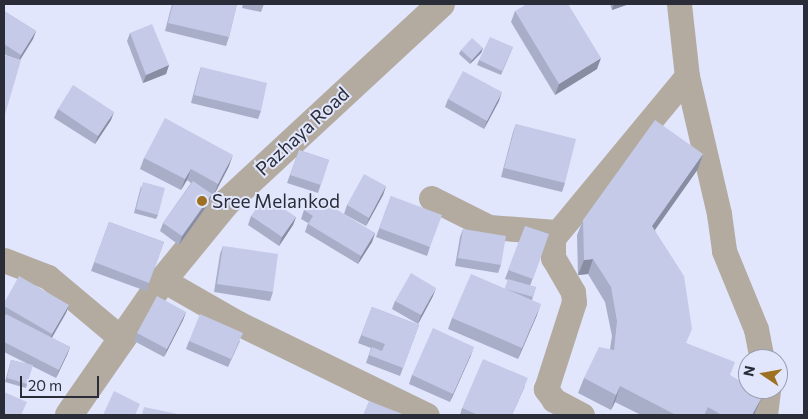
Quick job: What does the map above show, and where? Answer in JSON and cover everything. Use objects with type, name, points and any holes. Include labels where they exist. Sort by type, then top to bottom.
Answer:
[{"type":"street","name":"Pazhaya Road","points":[[69,415],[163,280],[226,203],[441,4]]},
{"type":"street","points":[[679,4],[687,76],[719,214],[724,251],[756,329],[760,349]]},
{"type":"street","points":[[582,415],[554,400],[546,389],[574,302],[573,292],[553,258],[552,246],[556,232],[687,76]]},
{"type":"street","points":[[431,198],[489,227],[556,232]]},
{"type":"street","points":[[4,260],[48,277],[122,339]]},
{"type":"street","points":[[163,280],[238,322],[427,415]]},
{"type":"street","points":[[765,415],[767,399]]},
{"type":"building","points":[[173,4],[237,4],[229,37],[168,23]]},
{"type":"building","points":[[527,4],[568,4],[601,58],[559,84],[515,11]]},
{"type":"building","points":[[4,11],[36,31],[21,55],[4,44]]},
{"type":"building","points":[[152,24],[169,65],[146,75],[130,33]]},
{"type":"building","points":[[490,37],[513,47],[502,71],[479,60]]},
{"type":"building","points":[[472,38],[483,48],[472,60],[461,50]]},
{"type":"building","points":[[4,55],[21,60],[4,118]]},
{"type":"building","points":[[201,67],[267,83],[261,111],[194,95]]},
{"type":"building","points":[[463,71],[502,92],[487,121],[448,99]]},
{"type":"building","points":[[73,85],[114,112],[98,136],[58,109]]},
{"type":"building","points":[[165,118],[233,155],[218,184],[191,169],[185,179],[144,158]]},
{"type":"building","points":[[655,120],[703,154],[652,226],[684,276],[692,329],[686,343],[735,362],[730,375],[738,380],[738,399],[761,399],[752,415],[719,415],[708,407],[704,415],[676,415],[620,386],[616,395],[584,378],[599,347],[614,350],[617,321],[611,287],[593,259],[584,260],[583,220]]},
{"type":"building","points":[[516,124],[576,139],[565,183],[504,168]]},
{"type":"building","points":[[299,150],[329,160],[321,185],[290,175]]},
{"type":"building","points":[[364,174],[386,186],[369,218],[347,205]]},
{"type":"building","points":[[193,181],[212,194],[182,236],[163,223]]},
{"type":"building","points":[[143,182],[165,188],[158,215],[136,209]]},
{"type":"building","points":[[313,195],[375,233],[361,256],[308,224],[313,216],[304,210]]},
{"type":"building","points":[[265,196],[296,217],[282,237],[251,216]]},
{"type":"building","points":[[391,196],[442,215],[430,247],[379,228]]},
{"type":"building","points":[[109,222],[164,242],[149,283],[94,262]]},
{"type":"building","points":[[525,226],[549,234],[533,279],[508,270]]},
{"type":"building","points":[[463,229],[506,236],[501,265],[458,258]]},
{"type":"building","points":[[223,246],[278,254],[273,292],[217,284]]},
{"type":"building","points":[[411,273],[436,288],[421,315],[395,301]]},
{"type":"building","points":[[471,274],[541,304],[522,348],[452,318]]},
{"type":"building","points":[[19,276],[69,305],[52,334],[4,306]]},
{"type":"building","points":[[508,279],[536,287],[533,297],[505,289]]},
{"type":"building","points":[[157,296],[186,312],[167,349],[137,333]]},
{"type":"building","points":[[372,307],[419,325],[403,368],[369,355],[372,347],[382,351],[385,344],[361,335]]},
{"type":"building","points":[[6,314],[70,347],[59,370],[4,342],[4,318]]},
{"type":"building","points":[[200,314],[243,333],[231,359],[189,341]]},
{"type":"building","points":[[433,328],[474,347],[453,394],[412,375]]},
{"type":"building","points":[[483,359],[528,378],[512,415],[478,415],[462,408]]},
{"type":"building","points":[[11,360],[33,365],[27,384],[7,378]]},
{"type":"building","points":[[114,391],[140,404],[135,415],[103,415]]},
{"type":"building","points":[[4,392],[27,402],[21,415],[4,415]]},
{"type":"building","points":[[369,401],[405,415],[363,415]]},
{"type":"building","points":[[144,407],[182,415],[142,415]]},
{"type":"place","name":"Sree Melankod","points":[[202,201]]}]
